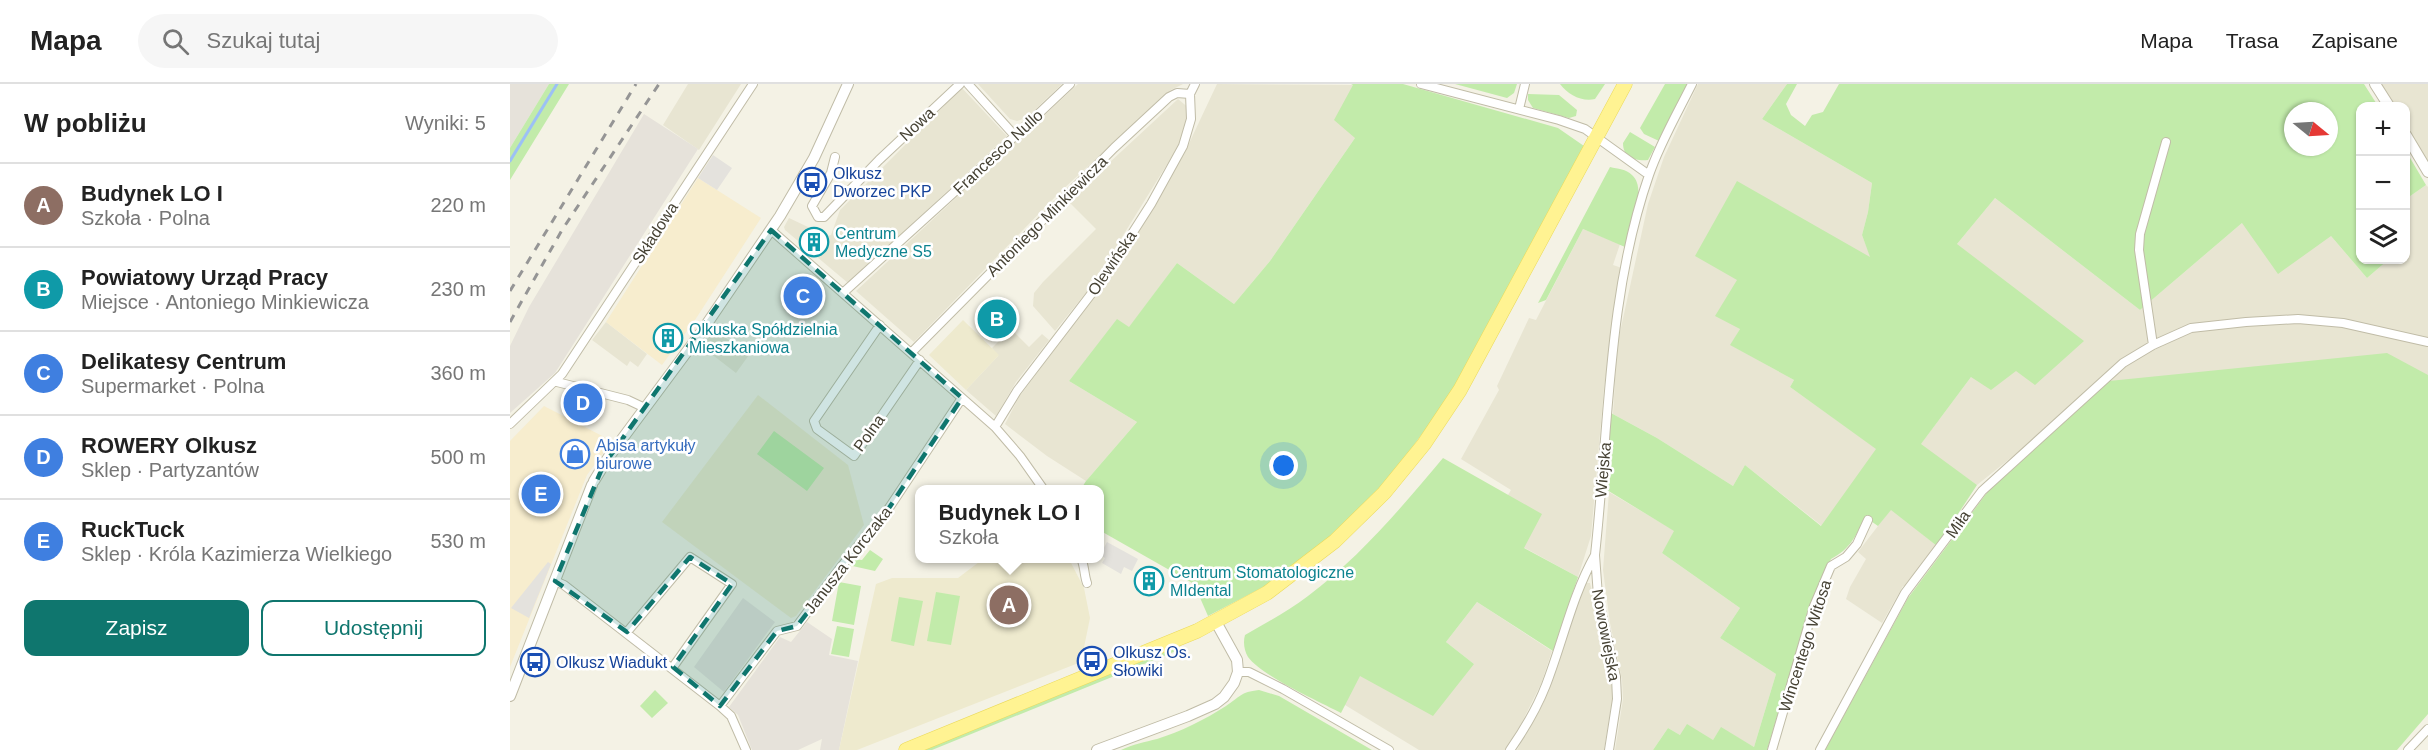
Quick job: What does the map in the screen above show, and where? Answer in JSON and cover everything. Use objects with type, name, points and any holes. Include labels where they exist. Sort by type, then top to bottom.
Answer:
[{"type":"main road","points":[[906,750],[1137,657],[1216,622],[1267,593],[1335,541],[1384,493],[1424,444],[1460,390],[1625,84]]},
{"type":"street","name":"Składowa","points":[[510,424],[556,382],[753,84]]},
{"type":"street","points":[[510,696],[593,483],[771,230],[814,158],[848,84]]},
{"type":"street","name":"Nowa","points":[[835,157],[831,173],[812,206],[818,217],[824,217],[879,160],[960,84]]},
{"type":"street","points":[[968,84],[1016,136]]},
{"type":"street","name":"Francesco Nullo","points":[[844,292],[1070,84]]},
{"type":"street","name":"Olewińska","points":[[995,427],[1017,391],[1105,276],[1156,195],[1183,146],[1193,110],[1190,94],[1195,84]]},
{"type":"street","points":[[1421,84],[1519,109],[1585,129],[1608,148],[1649,175]]},
{"type":"street","points":[[1519,109],[1525,84]]},
{"type":"street","name":"Wiejska","points":[[1510,750],[1526,727],[1546,686],[1583,576],[1595,555],[1613,348],[1629,249],[1649,175],[1692,84]]},
{"type":"street","points":[[2375,84],[2386,102]]},
{"type":"street","name":"Antoniego Minkiewicza","points":[[911,353],[1114,148],[1170,97],[1177,93],[1190,94]]},
{"type":"street","points":[[2153,345],[2139,250],[2140,234],[2166,142]]},
{"type":"street","points":[[2410,142],[2428,172]]},
{"type":"street","points":[[771,230],[995,427],[1041,485]]},
{"type":"street","name":"Miła","points":[[1820,750],[1905,593],[1982,491],[2123,363],[2153,345],[2192,328],[2246,322],[2298,320],[2343,323],[2428,342]]},
{"type":"street","name":"Polna","points":[[880,325],[814,421],[817,429],[854,456],[920,360]]},
{"type":"street","points":[[556,382],[628,400],[645,408]]},
{"type":"street","name":"Janusza Korczaka","points":[[720,706],[777,631],[797,626],[889,508],[962,398]]},
{"type":"street","name":"Wincentego Witosa","points":[[1772,750],[1814,606],[1832,566],[1846,557],[1857,544],[1868,520]]},
{"type":"street","name":"Nowowiejska","points":[[1595,555],[1598,596],[1616,677],[1617,699],[1609,750]]},
{"type":"street","points":[[627,632],[690,556],[732,584],[673,667]]},
{"type":"street","points":[[1083,563],[1086,569],[1084,577],[1087,583]]},
{"type":"street","points":[[555,581],[564,585],[627,632],[720,706],[731,716],[746,750]]},
{"type":"street","points":[[1101,749],[1215,704],[1230,691],[1238,672],[1236,660],[1216,622]]},
{"type":"street","points":[[1238,672],[1249,672],[1283,689],[1389,750]]},
{"type":"street","points":[[2408,750],[2428,729]]},
{"type":"highlighted area","points":[[771,230],[962,398],[889,508],[797,626],[777,631],[720,706],[673,667],[732,584],[690,557],[627,632],[555,581],[603,466]]},
{"type":"shaded area","points":[[510,84],[549,84],[510,148]]},
{"type":"shaded area","points":[[688,84],[741,84],[699,150],[663,125]]},
{"type":"shaded area","points":[[978,84],[1062,84],[1026,118],[1017,121],[1010,119]]},
{"type":"shaded area","points":[[1078,84],[1183,84],[1171,90],[1060,192],[914,342],[856,291]]},
{"type":"shaded area","points":[[1217,84],[1353,85],[1355,138],[1270,261],[1234,304],[1177,263],[1129,328],[1117,320],[1069,381],[1137,422],[1086,481],[1047,456],[1005,424],[1019,397],[1106,281],[1184,154]]},
{"type":"shaded area","points":[[1698,84],[1787,84],[1762,119],[1872,183],[1862,235],[1871,258],[1738,280],[1725,303],[1740,329],[1731,345],[1794,380],[1790,387],[1877,449],[1822,526],[1745,465],[1733,486],[1657,438],[1613,414],[1617,346],[1648,204],[1664,157]]},
{"type":"shaded area","points":[[2376,84],[2428,84],[2428,167],[2410,138],[2410,102],[2387,102]]},
{"type":"shaded area","points":[[962,88],[1007,136],[848,283],[785,230],[784,227],[789,218],[827,236],[831,235],[840,210]]},
{"type":"shaded area","points":[[1178,99],[1190,109],[1179,145],[1093,284],[1055,331],[1033,306],[1034,293],[1096,229],[1068,201]]},
{"type":"shaded area","points":[[644,114],[698,149],[555,373],[510,413],[510,346],[529,307]]},
{"type":"shaded area","points":[[713,155],[732,168],[717,190],[698,178]]},
{"type":"shaded area","points":[[698,178],[761,218],[695,320],[662,365],[606,322]]},
{"type":"shaded area","points":[[2426,185],[2428,187],[2428,451],[2028,444],[1977,485],[1920,445],[1971,377],[1957,244],[1995,198],[2140,310],[2242,223],[2331,236],[2367,278],[2383,264],[2410,264],[2410,196]]},
{"type":"shaded area","points":[[1583,229],[1620,244],[1613,265],[1622,268],[1604,388],[1591,536],[1578,577],[1488,528],[1511,490],[1461,459],[1499,390],[1497,386],[1529,318],[1536,320]]},
{"type":"shaded area","points":[[963,320],[999,355],[966,390],[929,355]]},
{"type":"shaded area","points":[[606,322],[647,354],[638,367],[630,361],[627,366],[592,340]]},
{"type":"shaded area","points":[[1011,329],[1029,347],[1042,334],[1049,340],[1016,382],[996,416],[966,390],[998,356],[992,348]]},
{"type":"shaded area","points":[[715,330],[749,355],[736,373],[701,346]]},
{"type":"shaded area","points":[[758,395],[848,465],[864,525],[796,616],[791,618],[662,522]]},
{"type":"shaded area","points":[[544,406],[612,441],[587,475],[510,667],[510,441]]},
{"type":"shaded area","points":[[1609,492],[1675,531],[1662,553],[1740,608],[1720,638],[1776,674],[1754,747],[1721,728],[1713,740],[1680,735],[1668,728],[1653,750],[1615,750],[1623,699],[1622,680],[1610,623],[1603,570]]},
{"type":"shaded area","points":[[1891,509],[1937,546],[1906,587],[1903,586],[1882,623],[1846,599],[1866,559],[1858,552]]},
{"type":"shaded area","points":[[1107,542],[1138,559],[1132,571],[1124,567],[1121,574],[1102,563],[1105,558],[1104,548]]},
{"type":"shaded area","points":[[548,562],[551,564],[529,618],[511,608]]},
{"type":"shaded area","points":[[978,563],[1071,563],[1084,588],[1090,618],[1081,662],[857,750],[839,750],[876,584],[892,578],[958,578]]},
{"type":"shaded area","points":[[1584,583],[1590,583],[1608,657],[1613,694],[1604,750],[1517,750],[1543,704]]},
{"type":"shaded area","points":[[743,598],[775,622],[724,692],[694,667]]},
{"type":"shaded area","points":[[1477,602],[1552,651],[1541,684],[1505,750],[1419,750],[1345,705],[1316,650],[1474,664],[1446,642]]},
{"type":"shaded area","points":[[807,622],[832,639],[829,655],[858,661],[839,750],[820,750],[822,739],[798,750],[752,750],[738,715],[729,707],[780,637],[791,642]]},
{"type":"green space","points":[[549,84],[569,84],[510,180],[510,148]]},
{"type":"green space","points":[[1351,84],[1403,84],[1558,128],[1584,146],[1540,235],[1457,386],[1381,490],[1325,543],[1267,585],[1208,616],[1194,584],[1104,533],[1104,485],[1084,485],[1137,422],[1069,381],[1117,319],[1129,327],[1177,263],[1234,304],[1270,261],[1355,138],[1334,120],[1353,85]]},
{"type":"green space","points":[[1455,84],[1517,84],[1514,93],[1507,98]]},
{"type":"green space","points":[[1560,84],[1605,84],[1595,99],[1590,100],[1576,97]]},
{"type":"green space","points":[[1665,84],[1688,84],[1659,141],[1644,134],[1640,128]]},
{"type":"green space","points":[[1787,84],[1797,84],[1786,104],[1791,115],[1805,126],[1812,115],[1823,112],[1839,84],[2364,84],[2375,102],[2356,102],[2356,264],[2383,264],[2367,278],[2331,236],[2278,274],[2242,223],[2140,310],[1995,198],[1957,244],[2084,341],[2035,385],[2016,371],[1991,390],[1971,377],[1921,444],[1977,485],[1937,546],[1891,510],[1878,526],[1865,517],[1852,541],[1831,559],[1809,610],[1767,750],[1653,750],[1668,728],[1680,735],[1687,724],[1713,740],[1721,727],[1754,747],[1776,674],[1720,638],[1740,608],[1662,553],[1674,531],[1607,490],[1611,413],[1657,438],[1733,486],[1745,465],[1821,526],[1876,449],[1790,387],[1794,380],[1730,345],[1740,329],[1715,316],[1737,280],[1695,256],[1737,181],[1870,257],[1862,235],[1872,183],[1762,119]]},
{"type":"green space","points":[[1528,94],[1559,95],[1577,110],[1576,116],[1569,118],[1533,108],[1528,100]]},
{"type":"green space","points":[[1630,132],[1655,147],[1648,160],[1634,159],[1625,152],[1623,143]]},
{"type":"green space","points":[[2410,158],[2426,185],[2410,196]]},
{"type":"green space","points":[[1610,167],[1630,173],[1636,181],[1638,190],[1636,210],[1625,247],[1583,229],[1546,300],[1538,303]]},
{"type":"green space","points":[[2387,353],[2428,375],[2428,714],[2397,750],[1825,750],[1908,598],[1989,490],[2099,382]]},
{"type":"green space","points":[[774,431],[824,468],[807,491],[757,454]]},
{"type":"green space","points":[[1443,458],[1542,514],[1524,548],[1578,577],[1553,651],[1477,602],[1446,642],[1474,664],[1433,716],[1360,676],[1341,713],[1291,688],[1255,664],[1246,652],[1245,635],[1300,601],[1345,565],[1396,513]]},
{"type":"green space","points":[[870,550],[883,559],[875,571],[848,565],[853,559],[862,560]]},
{"type":"green space","points":[[839,582],[861,586],[854,625],[832,621]]},
{"type":"green space","points":[[936,592],[960,596],[951,645],[927,641]]},
{"type":"green space","points":[[899,597],[923,601],[914,646],[891,641]]},
{"type":"green space","points":[[837,626],[854,629],[849,657],[831,654]]},
{"type":"green space","points":[[1175,648],[1176,651],[932,750],[919,750]]},
{"type":"green space","points":[[655,690],[668,703],[652,718],[640,706]]},
{"type":"green space","points":[[1259,690],[1279,696],[1372,750],[1121,750],[1184,729],[1244,694]]},
{"type":"waterway","points":[[510,161],[557,84]]},
{"type":"railway","points":[[510,291],[636,84]]},
{"type":"railway","points":[[510,322],[562,230],[659,84]]},
{"type":"place","name":"Olkusz Dworzec PKP","points":[[812,182]]},
{"type":"place","name":"Centrum Medyczne S5","points":[[814,242]]},
{"type":"place","name":"Delikatesy Centrum","points":[[803,296]]},
{"type":"place","name":"Powiatowy Urząd Pracy","points":[[997,319]]},
{"type":"place","name":"Olkuska Spółdzielnia Mieszkaniowa","points":[[668,338]]},
{"type":"place","name":"ROWERY Olkusz","points":[[583,403]]},
{"type":"place","name":"Abisa artykuły biurowe","points":[[575,454]]},
{"type":"place","name":"RuckTuck","points":[[541,494]]},
{"type":"place","name":"Centrum Stomatologiczne MIdental","points":[[1149,581]]},
{"type":"place","name":"Budynek LO I","points":[[1009,605]]},
{"type":"place","name":"Olkusz Os. Słowiki","points":[[1092,661]]},
{"type":"place","name":"Olkusz Wiadukt","points":[[535,662]]}]
